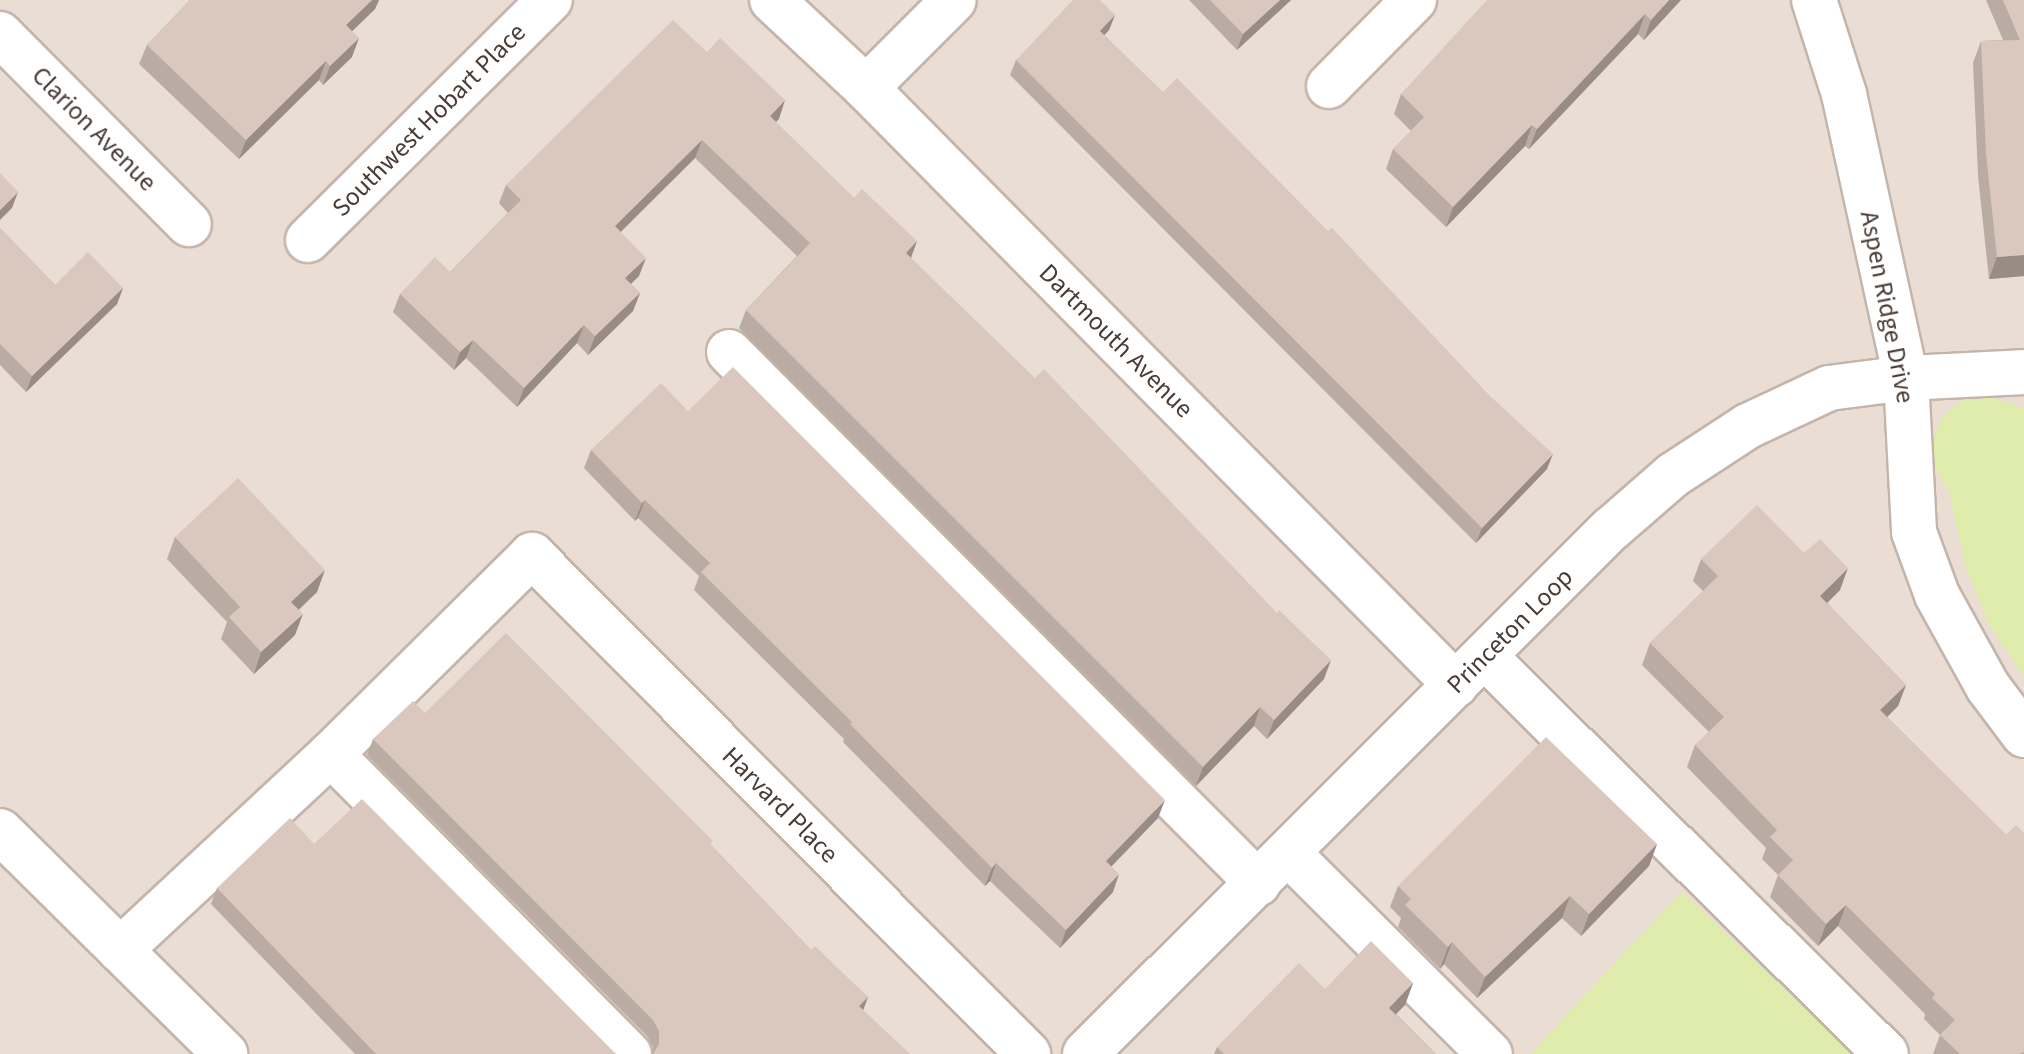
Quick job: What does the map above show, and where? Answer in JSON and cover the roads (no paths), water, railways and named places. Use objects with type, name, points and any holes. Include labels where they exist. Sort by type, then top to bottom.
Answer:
[{"type":"street","name":"Southwest Hobart Place","points":[[308,240],[550,0]]},
{"type":"street","name":"Dartmouth Avenue","points":[[772,0],[1470,671],[1886,1054]]},
{"type":"street","points":[[866,88],[954,0]]},
{"type":"street","points":[[1329,86],[1414,0]]},
{"type":"street","name":"Aspen Ridge Drive","points":[[1814,0],[1844,94],[1906,378],[1914,532],[1937,595],[1988,687],[2024,735]]},
{"type":"street","name":"Clarion Avenue","points":[[0,34],[189,224]]},
{"type":"street","points":[[729,352],[1273,868],[1490,1054]]},
{"type":"street","name":"Princeton Loop","points":[[1085,1054],[1611,529],[1673,475],[1748,426],[1829,388],[1906,378],[2024,372]]},
{"type":"street","name":"Harvard Place","points":[[331,754],[532,555],[1028,1054]]},
{"type":"street","points":[[120,950],[331,754],[629,1054]]},
{"type":"street","points":[[0,831],[225,1054]]}]
